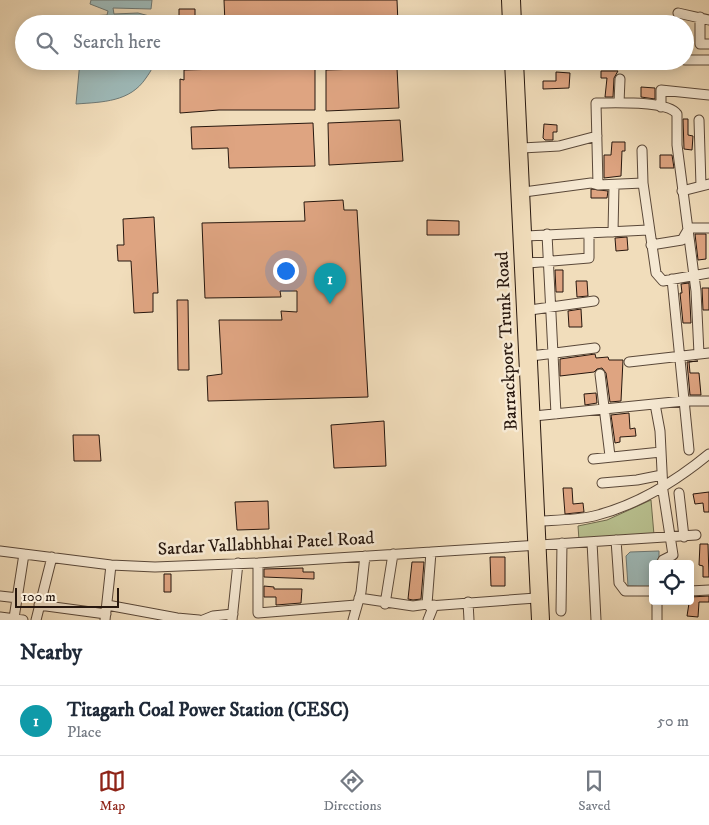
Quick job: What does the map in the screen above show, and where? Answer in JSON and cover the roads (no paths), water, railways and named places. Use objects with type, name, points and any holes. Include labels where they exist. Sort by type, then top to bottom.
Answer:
[{"type":"main road","points":[[507,0],[508,15]]},
{"type":"main road","points":[[515,0],[516,15]]},
{"type":"main road","name":"Barrackpore Trunk Road","points":[[511,70],[537,545],[544,620]]},
{"type":"main road","name":"Barrackpore Trunk Road","points":[[518,70],[540,521],[537,545],[537,620]]},
{"type":"street","points":[[678,13],[689,15]]},
{"type":"street","points":[[694,16],[709,20]]},
{"type":"street","points":[[700,17],[700,44],[709,44]]},
{"type":"street","points":[[694,60],[709,60]]},
{"type":"street","points":[[619,104],[620,79]]},
{"type":"street","points":[[661,107],[661,90],[709,95]]},
{"type":"street","points":[[598,185],[596,103],[655,104],[674,110],[677,114],[677,145],[682,191],[695,276],[699,354]]},
{"type":"street","points":[[682,191],[705,185],[699,120]]},
{"type":"street","points":[[522,148],[559,146],[597,136]]},
{"type":"street","points":[[642,150],[648,230],[656,273],[663,281],[709,273]]},
{"type":"street","points":[[524,192],[591,183],[598,185],[643,183]]},
{"type":"street","points":[[613,232],[614,185]]},
{"type":"street","points":[[689,228],[709,228]]},
{"type":"street","points":[[651,245],[682,240],[689,228]]},
{"type":"street","points":[[526,236],[648,230]]},
{"type":"street","points":[[528,263],[588,258],[589,233]]},
{"type":"street","points":[[548,234],[549,307],[556,414]]},
{"type":"street","points":[[672,279],[690,450]]},
{"type":"street","points":[[530,310],[594,301]]},
{"type":"street","points":[[532,356],[595,348]]},
{"type":"street","points":[[629,362],[709,353]]},
{"type":"street","points":[[600,374],[610,456]]},
{"type":"street","points":[[534,416],[709,400]]},
{"type":"street","points":[[655,404],[663,489],[673,555],[662,560]]},
{"type":"street","points":[[593,459],[661,452]]},
{"type":"street","points":[[540,521],[594,516],[663,489],[709,454]]},
{"type":"street","points":[[602,483],[637,480],[662,475]]},
{"type":"street","points":[[679,493],[684,537]]},
{"type":"street","name":"Sardar Vallabhbhai Patel Road","points":[[0,551],[110,565],[155,566],[258,563],[696,535]]},
{"type":"street","points":[[616,540],[621,588],[625,591],[649,591]]},
{"type":"street","points":[[592,542],[596,620]]},
{"type":"street","points":[[561,611],[562,543]]},
{"type":"street","points":[[428,620],[432,552]]},
{"type":"street","points":[[0,617],[19,619],[18,598],[24,554]]},
{"type":"street","points":[[385,604],[393,554]]},
{"type":"street","points":[[352,620],[365,556]]},
{"type":"street","points":[[36,620],[52,557]]},
{"type":"street","points":[[39,605],[177,619],[201,620],[213,616],[232,617],[238,563]]},
{"type":"street","points":[[258,563],[258,613],[278,616],[357,601],[413,606],[536,598]]},
{"type":"street","points":[[106,613],[110,565]]},
{"type":"street","points":[[694,591],[709,590]]},
{"type":"street","points":[[0,596],[18,598]]},
{"type":"street","points":[[468,602],[469,620]]},
{"type":"street","points":[[657,605],[657,620]]},
{"type":"water","points":[[91,0],[152,0],[151,9],[113,8],[114,14],[138,13],[146,15],[107,15],[108,11],[90,4]]},
{"type":"water","points":[[79,70],[151,70],[140,86],[124,96],[106,101],[76,104]]},
{"type":"water","points":[[659,551],[659,560],[649,560],[649,587],[628,586],[626,556],[630,552]]},
{"type":"place","name":"Titagarh Coal Power Station (CESC)","points":[[330,304]]}]
